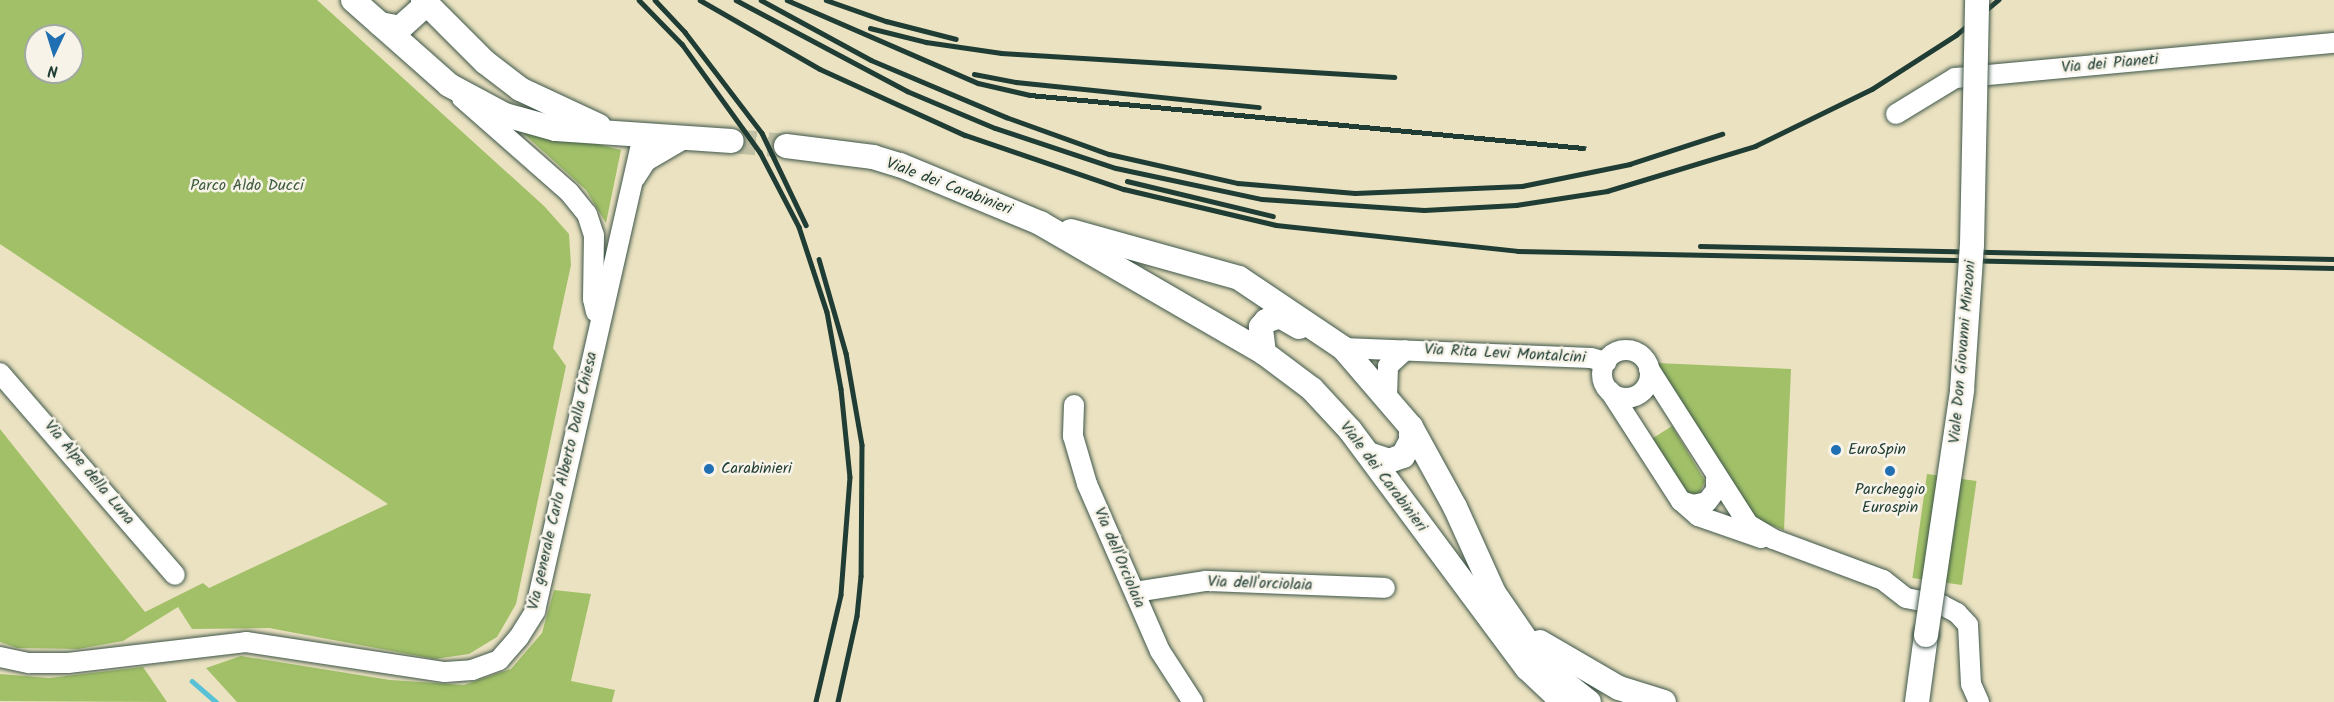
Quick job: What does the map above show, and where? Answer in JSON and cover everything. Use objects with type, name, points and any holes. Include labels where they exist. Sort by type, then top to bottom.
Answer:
[{"type":"main road","points":[[353,0],[449,85],[483,106],[522,121],[556,129],[732,141]]},
{"type":"main road","name":"Viale Don Giovanni Minzoni","points":[[1918,694],[1962,390],[1972,245],[1977,0]]},
{"type":"main road","points":[[380,24],[400,28],[425,2],[485,62],[520,89],[615,132]]},
{"type":"main road","name":"Viale dei Carabinieri","points":[[786,146],[873,157],[900,165],[1040,223],[1239,278],[1338,345],[1387,396],[1411,427],[1500,601],[1527,641],[1566,684],[1589,702]]},
{"type":"main road","name":"Viale dei Carabinieri","points":[[1040,223],[1264,353],[1312,389],[1371,455],[1527,668],[1563,702]]},
{"type":"main road","points":[[1264,353],[1261,327],[1272,317],[1290,321],[1319,341],[1338,345]]},
{"type":"main road","points":[[1371,455],[1389,461],[1403,456],[1411,441],[1411,427]]},
{"type":"main road","name":"Viale dei Carabinieri","points":[[1500,601],[1534,637],[1560,656],[1619,687],[1664,702]]},
{"type":"street","name":"Via dei Pianeti","points":[[1896,114],[1954,78],[2334,43]]},
{"type":"street","points":[[449,85],[569,192],[587,214],[594,236],[592,299],[599,320]]},
{"type":"street","name":"Via generale Carlo Alberto Dalla Chiesa","points":[[0,657],[29,663],[68,663],[246,642],[445,672],[472,670],[499,660],[519,637],[535,611],[599,320],[643,135]]},
{"type":"street","name":"Via generale Carlo Alberto Dalla Chiesa","points":[[631,185],[646,161],[684,139]]},
{"type":"street","name":"Via Rita Levi Montalcini","points":[[1338,345],[1591,358],[1605,362]]},
{"type":"street","name":"Via Rita Levi Montalcini","points":[[1387,396],[1388,366],[1404,350]]},
{"type":"street","name":"Via Rita Levi Montalcini","points":[[1773,539],[1752,537],[1698,516],[1681,501],[1610,391],[1603,378],[1605,362],[1616,353],[1629,351],[1642,357],[1716,479],[1748,524],[1773,539],[1883,580],[1906,598],[1942,604],[1968,625],[1971,684],[1980,702]]},
{"type":"street","points":[[1610,391],[1623,398],[1638,395],[1648,384],[1649,369]]},
{"type":"street","name":"Via Alpe della Luna","points":[[0,373],[175,575]]},
{"type":"street","name":"Via dell'Orciolaia","points":[[1074,405],[1073,436],[1087,484],[1160,651],[1193,702]]},
{"type":"street","points":[[1681,501],[1700,505],[1707,502],[1716,490],[1716,479]]},
{"type":"street","name":"Via dell'orciolaia","points":[[1135,592],[1206,581],[1385,588]]},
{"type":"green space","name":"Parco Aldo Ducci","points":[[0,0],[317,0],[544,206],[569,234],[571,265],[553,348],[566,366],[516,604],[497,637],[469,654],[435,659],[269,628],[192,629],[178,607],[123,641],[78,649],[17,648],[0,642],[0,429],[145,612],[203,583],[209,588],[388,504],[0,244]]},
{"type":"green space","points":[[512,123],[621,150],[606,223],[586,190]]},
{"type":"green space","points":[[1657,363],[1791,369],[1784,530],[1754,519],[1660,375]]},
{"type":"green space","points":[[1672,426],[1705,481],[1699,494],[1684,496],[1650,440]]},
{"type":"green space","points":[[1927,474],[1977,481],[1962,585],[1912,578]]},
{"type":"green space","points":[[554,590],[591,594],[571,681],[615,690],[612,702],[237,702],[206,668],[241,656],[390,680],[464,685],[511,669],[542,633]]},
{"type":"green space","points":[[143,667],[167,702],[0,701],[0,674],[49,678]]},
{"type":"waterway","points":[[192,681],[216,702]]},
{"type":"tunnel","points":[[732,141],[786,146]]},
{"type":"railway","points":[[639,0],[682,44],[760,152],[799,227],[827,312],[841,389],[850,477],[841,595],[816,702]]},
{"type":"railway","points":[[655,0],[685,32],[762,133],[806,225]]},
{"type":"railway","points":[[700,0],[820,69],[965,135],[1124,189],[1276,225],[1518,251],[2334,268]]},
{"type":"railway","points":[[736,0],[907,91],[995,128],[1116,168],[1262,199],[1424,210],[1516,205],[1607,191],[1755,146],[1872,89],[1956,35],[1998,0]]},
{"type":"railway","points":[[761,0],[871,60],[1006,117],[1109,154],[1238,183],[1355,193],[1522,186],[1630,164],[1722,134]]},
{"type":"railway","points":[[787,0],[978,83],[1030,95],[1583,148]]},
{"type":"railway","points":[[826,0],[886,21],[956,39]]},
{"type":"railway","points":[[870,28],[926,42],[1001,53],[1394,77]]},
{"type":"railway","points":[[974,74],[1016,82],[1259,107]]},
{"type":"railway","points":[[1127,181],[1273,216]]},
{"type":"railway","points":[[1700,246],[2334,259]]},
{"type":"railway","points":[[819,259],[846,353],[862,445],[861,576],[857,616],[838,702]]},
{"type":"place","name":"EuroSpin","points":[[1836,450]]},
{"type":"place","name":"Carabinieri","points":[[709,469]]},
{"type":"place","name":"Parcheggio Eurospin","points":[[1890,471]]}]
